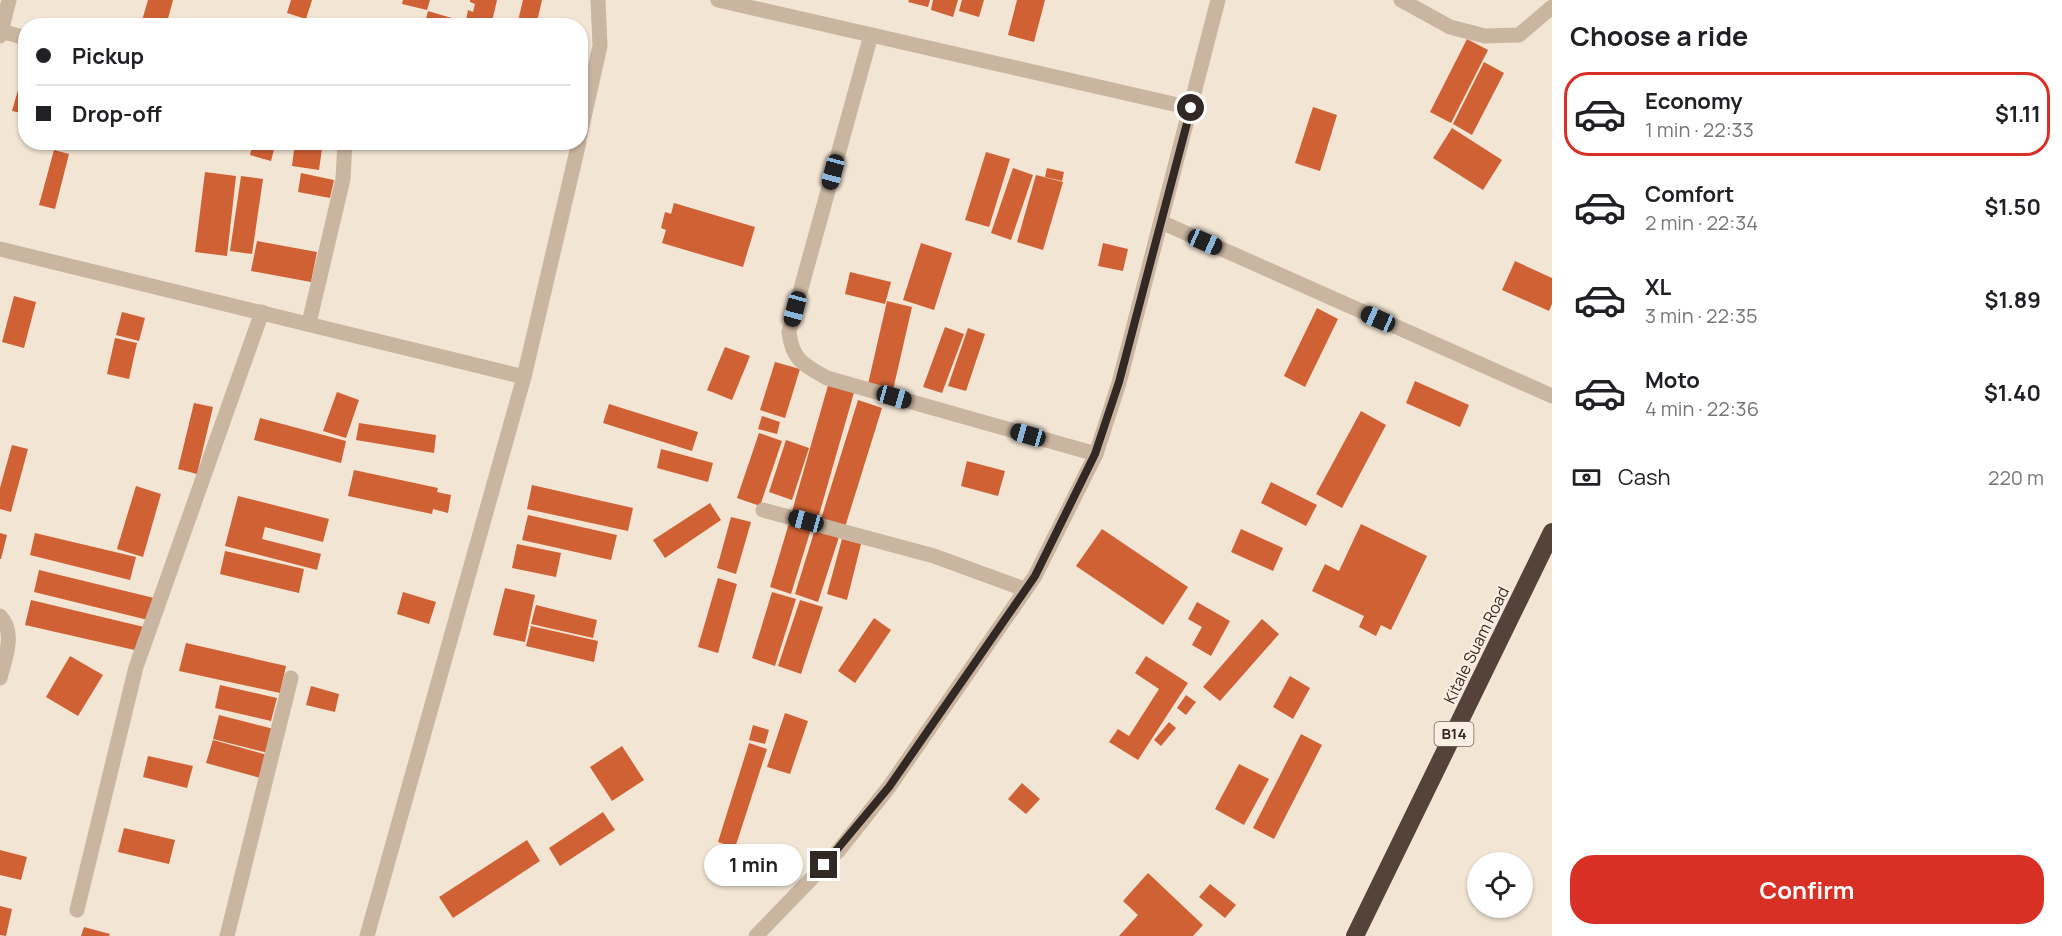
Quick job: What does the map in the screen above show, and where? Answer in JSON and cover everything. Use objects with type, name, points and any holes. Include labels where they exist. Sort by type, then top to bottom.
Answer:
[{"type":"highway","name":"Kitale Suam Road","points":[[1355,936],[1552,532]]},
{"type":"street","points":[[9,0],[0,33],[18,36]]},
{"type":"street","points":[[588,99],[600,46],[598,0]]},
{"type":"street","points":[[718,0],[1191,108]]},
{"type":"street","points":[[756,936],[839,850],[889,787],[1024,589],[1054,541],[1095,454],[1119,382],[1218,0]]},
{"type":"street","points":[[1401,0],[1450,27],[1485,36],[1519,35],[1552,7]]},
{"type":"street","points":[[871,35],[789,332],[791,349],[804,365],[827,378],[1095,454]]},
{"type":"street","points":[[309,323],[343,179],[345,150]]},
{"type":"street","points":[[367,936],[524,377],[577,150]]},
{"type":"street","points":[[1161,222],[1552,396]]},
{"type":"street","points":[[0,249],[524,377]]},
{"type":"street","points":[[77,910],[136,667],[262,312]]},
{"type":"street","points":[[763,510],[934,556],[1024,589]]},
{"type":"street","points":[[0,616],[6,623],[9,634],[0,678]]},
{"type":"street","points":[[227,936],[291,678]]},
{"type":"building","points":[[148,0],[173,0],[168,18],[143,18]]},
{"type":"building","points":[[291,0],[312,0],[306,18],[287,13]]},
{"type":"building","points":[[403,0],[430,0],[427,10],[402,4]]},
{"type":"building","points":[[470,0],[497,0],[493,18],[466,18],[468,10],[473,12],[475,4]]},
{"type":"building","points":[[523,0],[542,0],[538,18],[519,18]]},
{"type":"building","points":[[909,0],[930,0],[928,7],[908,2]]},
{"type":"building","points":[[933,0],[958,0],[953,17],[931,10]]},
{"type":"building","points":[[962,0],[984,0],[979,17],[959,11]]},
{"type":"building","points":[[1017,0],[1045,0],[1034,42],[1008,35]]},
{"type":"building","points":[[428,11],[452,18],[426,18]]},
{"type":"building","points":[[1467,39],[1488,50],[1451,123],[1430,112]]},
{"type":"building","points":[[1484,62],[1504,73],[1472,135],[1453,124]]},
{"type":"building","points":[[18,90],[18,112],[12,111]]},
{"type":"building","points":[[1313,107],[1337,115],[1320,171],[1295,163]]},
{"type":"building","points":[[1452,128],[1502,160],[1483,190],[1433,158]]},
{"type":"building","points":[[54,150],[69,154],[55,209],[39,205]]},
{"type":"building","points":[[251,150],[274,150],[271,161],[250,155]]},
{"type":"building","points":[[294,150],[322,150],[319,170],[292,166]]},
{"type":"building","points":[[986,152],[1010,159],[989,227],[965,220]]},
{"type":"building","points":[[1013,168],[1033,175],[1011,240],[991,233]]},
{"type":"building","points":[[1047,168],[1064,172],[1062,181],[1045,177]]},
{"type":"building","points":[[205,172],[236,176],[227,256],[195,252]]},
{"type":"building","points":[[301,173],[334,180],[330,198],[298,192]]},
{"type":"building","points":[[1036,175],[1063,182],[1043,250],[1017,242]]},
{"type":"building","points":[[241,176],[263,179],[252,254],[230,251]]},
{"type":"building","points":[[674,203],[755,227],[743,267],[662,243],[666,230],[661,228],[665,212],[671,214]]},
{"type":"building","points":[[257,241],[317,252],[311,282],[251,271]]},
{"type":"building","points":[[921,243],[952,253],[934,310],[903,300]]},
{"type":"building","points":[[1103,243],[1128,249],[1123,271],[1098,266]]},
{"type":"building","points":[[1515,261],[1552,278],[1552,304],[1549,311],[1502,290]]},
{"type":"building","points":[[850,272],[891,282],[885,304],[845,294]]},
{"type":"building","points":[[14,296],[36,302],[24,348],[2,342]]},
{"type":"building","points":[[887,301],[912,307],[893,390],[868,384]]},
{"type":"building","points":[[1317,308],[1338,319],[1305,387],[1284,376]]},
{"type":"building","points":[[122,312],[145,318],[139,341],[116,335]]},
{"type":"building","points":[[945,327],[964,334],[942,393],[923,387]]},
{"type":"building","points":[[968,328],[985,334],[966,391],[948,386]]},
{"type":"building","points":[[115,338],[137,343],[129,379],[107,374]]},
{"type":"building","points":[[725,347],[750,356],[732,400],[707,390]]},
{"type":"building","points":[[775,362],[800,369],[785,418],[760,410]]},
{"type":"building","points":[[1415,381],[1469,405],[1460,427],[1406,403]]},
{"type":"building","points":[[829,382],[855,389],[817,522],[791,515]]},
{"type":"building","points":[[337,392],[359,400],[346,438],[323,431]]},
{"type":"building","points":[[858,400],[882,408],[845,527],[821,519]]},
{"type":"building","points":[[194,403],[213,407],[197,474],[178,469]]},
{"type":"building","points":[[609,404],[698,432],[692,451],[603,423]]},
{"type":"building","points":[[1361,411],[1386,425],[1342,508],[1316,494]]},
{"type":"building","points":[[762,416],[780,422],[777,434],[758,429]]},
{"type":"building","points":[[260,418],[346,441],[341,463],[254,440]]},
{"type":"building","points":[[359,423],[436,435],[434,453],[356,440]]},
{"type":"building","points":[[759,433],[782,441],[760,506],[737,498]]},
{"type":"building","points":[[786,440],[809,448],[792,500],[769,492]]},
{"type":"building","points":[[12,445],[28,449],[11,512],[0,509],[0,488]]},
{"type":"building","points":[[661,449],[713,463],[708,482],[657,468]]},
{"type":"building","points":[[967,461],[1005,471],[998,496],[961,486]]},
{"type":"building","points":[[354,470],[438,488],[437,492],[451,495],[448,513],[433,509],[432,514],[348,496]]},
{"type":"building","points":[[1271,482],[1317,505],[1306,526],[1261,503]]},
{"type":"building","points":[[532,485],[633,508],[628,531],[527,509]]},
{"type":"building","points":[[136,486],[161,494],[143,557],[117,549]]},
{"type":"building","points":[[238,496],[329,519],[323,542],[265,527],[262,539],[321,554],[317,570],[225,546]]},
{"type":"building","points":[[710,503],[721,520],[665,558],[653,540]]},
{"type":"building","points":[[528,515],[617,535],[611,560],[522,540]]},
{"type":"building","points":[[731,517],[751,522],[736,574],[717,568]]},
{"type":"building","points":[[789,523],[811,529],[791,594],[770,587]]},
{"type":"building","points":[[1361,524],[1427,556],[1391,630],[1381,625],[1376,636],[1359,627],[1364,616],[1312,591],[1325,564],[1339,571]]},
{"type":"building","points":[[815,529],[839,537],[818,602],[795,594]]},
{"type":"building","points":[[1102,529],[1188,587],[1163,625],[1076,566]]},
{"type":"building","points":[[1241,529],[1283,548],[1273,571],[1231,552]]},
{"type":"building","points":[[0,533],[7,535],[1,559],[0,559]]},
{"type":"building","points":[[35,533],[136,557],[130,580],[30,555]]},
{"type":"building","points":[[842,539],[861,544],[847,600],[827,594]]},
{"type":"building","points":[[517,544],[561,553],[556,577],[512,568]]},
{"type":"building","points":[[225,551],[304,569],[299,593],[220,574]]},
{"type":"building","points":[[39,570],[154,598],[148,620],[34,592]]},
{"type":"building","points":[[718,578],[737,584],[718,653],[698,647]]},
{"type":"building","points":[[505,588],[535,595],[525,642],[493,635]]},
{"type":"building","points":[[403,592],[436,602],[429,624],[397,614]]},
{"type":"building","points":[[772,592],[796,599],[775,666],[752,658]]},
{"type":"building","points":[[31,600],[144,627],[139,651],[25,625]]},
{"type":"building","points":[[800,600],[823,607],[801,674],[778,666]]},
{"type":"building","points":[[1197,602],[1230,621],[1211,656],[1192,645],[1202,627],[1188,619]]},
{"type":"building","points":[[536,605],[597,620],[593,638],[531,624]]},
{"type":"building","points":[[874,618],[891,630],[855,683],[838,671]]},
{"type":"building","points":[[1262,619],[1279,634],[1220,701],[1203,687]]},
{"type":"building","points":[[531,626],[598,641],[594,662],[526,646]]},
{"type":"building","points":[[186,643],[286,666],[280,693],[179,671]]},
{"type":"building","points":[[70,656],[103,675],[78,716],[46,697]]},
{"type":"building","points":[[1146,656],[1188,683],[1138,760],[1109,742],[1118,729],[1129,736],[1159,689],[1135,673]]},
{"type":"building","points":[[1290,676],[1310,688],[1293,719],[1273,707]]},
{"type":"building","points":[[220,685],[277,698],[271,721],[215,708]]},
{"type":"building","points":[[311,686],[339,694],[335,712],[306,705]]},
{"type":"building","points":[[1186,695],[1196,702],[1186,715],[1177,708]]},
{"type":"building","points":[[785,713],[808,721],[790,774],[767,767]]},
{"type":"building","points":[[219,715],[274,729],[268,753],[213,739]]},
{"type":"building","points":[[1169,722],[1176,728],[1161,746],[1154,740]]},
{"type":"building","points":[[753,725],[769,730],[765,744],[749,740]]},
{"type":"building","points":[[1301,734],[1322,745],[1274,839],[1253,828]]},
{"type":"building","points":[[213,740],[271,756],[264,779],[206,763]]},
{"type":"building","points":[[749,743],[767,749],[735,848],[718,842]]},
{"type":"building","points":[[622,746],[644,780],[612,801],[590,767]]},
{"type":"building","points":[[148,756],[193,766],[187,788],[143,777]]},
{"type":"building","points":[[1239,764],[1269,779],[1244,825],[1215,809]]},
{"type":"building","points":[[1022,783],[1040,799],[1026,814],[1008,799]]},
{"type":"building","points":[[603,812],[615,830],[560,866],[549,848]]},
{"type":"building","points":[[124,828],[175,840],[169,864],[118,852]]},
{"type":"building","points":[[527,840],[540,861],[453,918],[439,897]]},
{"type":"building","points":[[0,850],[27,857],[21,880],[0,875]]},
{"type":"building","points":[[1148,873],[1203,925],[1193,936],[1119,936],[1138,915],[1123,901]]},
{"type":"building","points":[[1210,884],[1236,905],[1225,918],[1199,897]]},
{"type":"building","points":[[0,906],[12,909],[6,936],[0,935]]},
{"type":"building","points":[[84,927],[110,934],[109,936],[81,936]]},
{"type":"route","points":[[824,865],[839,850],[889,787],[1035,576],[1054,541],[1095,454],[1119,382],[1191,108]]}]
